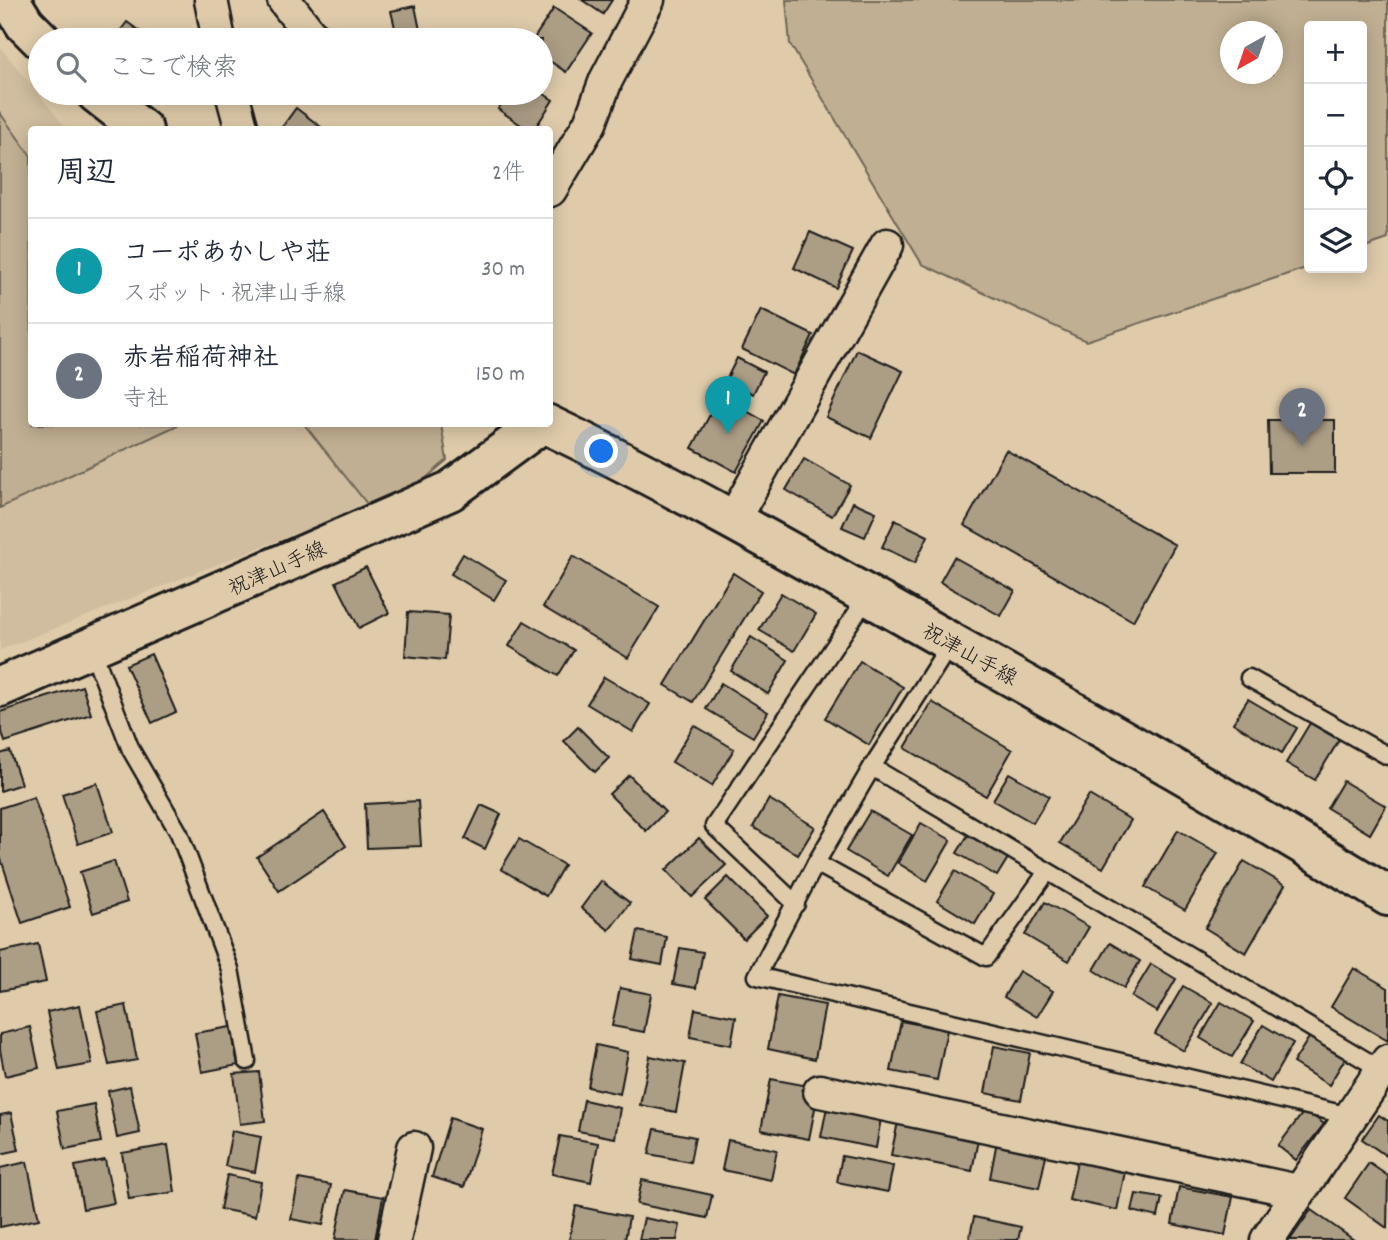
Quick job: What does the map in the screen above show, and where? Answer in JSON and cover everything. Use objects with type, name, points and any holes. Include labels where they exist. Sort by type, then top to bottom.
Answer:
[{"type":"street","points":[[10,0],[29,28]]},
{"type":"street","points":[[211,0],[217,28]]},
{"type":"street","points":[[284,0],[305,28]]},
{"type":"street","points":[[553,185],[590,123],[606,80],[648,0]]},
{"type":"street","points":[[111,105],[138,126]]},
{"type":"street","points":[[235,105],[241,126]]},
{"type":"street","points":[[733,520],[887,245]]},
{"type":"street","name":"祝津山手線","points":[[0,687],[450,491],[540,427]]},
{"type":"street","name":"祝津山手線","points":[[550,427],[613,456],[733,520],[1270,823],[1388,896]]},
{"type":"street","points":[[1267,1240],[1385,1065]]},
{"type":"street","points":[[820,1091],[1298,1191]]},
{"type":"street","points":[[394,1240],[414,1148]]},
{"type":"lane","points":[[796,904],[714,826],[868,596]]},
{"type":"lane","points":[[951,643],[872,767],[816,863],[757,976],[1350,1116]]},
{"type":"lane","points":[[92,649],[131,750],[184,846],[230,969],[247,1060]]},
{"type":"lane","points":[[1249,678],[1388,756]]},
{"type":"lane","points":[[872,767],[1047,872],[1385,1065]]},
{"type":"lane","points":[[816,863],[985,957],[1047,872]]},
{"type":"shaded area","points":[[786,0],[1388,0],[1388,239],[1367,246],[1367,21],[1304,21],[1304,269],[1086,341],[922,264],[790,44]]},
{"type":"shaded area","points":[[0,47],[28,81],[28,105],[47,105],[65,126],[28,126],[28,427],[306,427],[368,505],[0,650]]},
{"type":"shaded area","points":[[0,113],[28,152],[28,427],[174,427],[0,508]]},
{"type":"shaded area","points":[[306,427],[442,427],[447,460],[418,485],[368,505]]},
{"type":"building","points":[[582,0],[612,0],[603,14]]},
{"type":"building","points":[[415,6],[420,28],[395,28],[391,11]]},
{"type":"building","points":[[554,8],[592,33],[566,72],[553,63],[553,28],[541,28]]},
{"type":"building","points":[[127,22],[135,28],[122,28]]},
{"type":"building","points":[[501,105],[550,105],[537,126],[522,126],[498,109]]},
{"type":"building","points":[[296,108],[320,126],[283,126]]},
{"type":"building","points":[[810,232],[853,251],[836,288],[794,268]]},
{"type":"building","points":[[761,310],[813,335],[794,375],[742,349]]},
{"type":"building","points":[[857,350],[903,371],[871,438],[826,417]]},
{"type":"building","points":[[737,358],[764,372],[753,394],[726,380]]},
{"type":"building","points":[[720,396],[764,421],[736,472],[692,448]]},
{"type":"building","points":[[1268,420],[1335,420],[1335,473],[1269,473]]},
{"type":"building","points":[[1006,450],[1175,545],[1133,621],[964,525]]},
{"type":"building","points":[[804,459],[850,485],[832,516],[786,490]]},
{"type":"building","points":[[853,502],[876,512],[865,537],[842,527]]},
{"type":"building","points":[[895,520],[928,536],[915,563],[882,547]]},
{"type":"building","points":[[463,554],[506,580],[494,600],[451,574]]},
{"type":"building","points":[[573,556],[659,607],[628,658],[543,607]]},
{"type":"building","points":[[954,557],[1015,591],[1001,616],[940,582]]},
{"type":"building","points":[[366,567],[389,613],[359,628],[336,582]]},
{"type":"building","points":[[733,573],[761,591],[693,702],[665,685]]},
{"type":"building","points":[[781,593],[816,614],[794,651],[759,630]]},
{"type":"building","points":[[408,612],[449,615],[445,660],[405,656]]},
{"type":"building","points":[[524,621],[574,650],[558,676],[509,646]]},
{"type":"building","points":[[751,637],[788,660],[768,694],[731,671]]},
{"type":"building","points":[[151,654],[176,712],[152,723],[126,665]]},
{"type":"building","points":[[860,661],[903,687],[869,745],[825,718]]},
{"type":"building","points":[[604,677],[650,704],[633,732],[587,704]]},
{"type":"building","points":[[721,683],[768,712],[753,737],[706,709]]},
{"type":"building","points":[[82,686],[91,714],[5,742],[0,725],[0,712]]},
{"type":"building","points":[[1248,699],[1297,728],[1282,753],[1233,723]]},
{"type":"building","points":[[932,702],[1012,750],[986,796],[905,748]]},
{"type":"building","points":[[1310,723],[1339,740],[1315,780],[1286,763]]},
{"type":"building","points":[[694,725],[734,749],[712,786],[672,762]]},
{"type":"building","points":[[578,727],[609,758],[595,772],[564,741]]},
{"type":"building","points":[[10,751],[21,784],[0,791],[0,754]]},
{"type":"building","points":[[1009,773],[1049,796],[1033,823],[993,800]]},
{"type":"building","points":[[629,775],[665,812],[646,831],[609,794]]},
{"type":"building","points":[[1343,781],[1386,806],[1370,834],[1327,808]]},
{"type":"building","points":[[97,783],[113,832],[78,844],[62,794]]},
{"type":"building","points":[[1089,795],[1131,820],[1103,868],[1060,843]]},
{"type":"building","points":[[34,797],[70,907],[22,923],[0,856],[0,808]]},
{"type":"building","points":[[769,799],[815,827],[798,855],[753,827]]},
{"type":"building","points":[[418,801],[421,846],[367,848],[365,804]]},
{"type":"building","points":[[481,805],[501,814],[485,849],[465,839]]},
{"type":"building","points":[[870,811],[912,835],[888,876],[846,851]]},
{"type":"building","points":[[324,812],[346,846],[279,891],[257,857]]},
{"type":"building","points":[[921,823],[951,840],[927,881],[898,863]]},
{"type":"building","points":[[1178,830],[1218,853],[1185,910],[1145,887]]},
{"type":"building","points":[[968,835],[1008,858],[997,876],[957,853]]},
{"type":"building","points":[[699,838],[726,865],[692,897],[666,870]]},
{"type":"building","points":[[519,839],[564,865],[546,896],[501,869]]},
{"type":"building","points":[[114,861],[127,902],[93,913],[80,872]]},
{"type":"building","points":[[1244,861],[1285,885],[1246,953],[1205,928]]},
{"type":"building","points":[[955,871],[993,894],[975,924],[937,901]]},
{"type":"building","points":[[728,877],[767,916],[744,939],[705,900]]},
{"type":"building","points":[[601,881],[630,903],[609,930],[581,908]]},
{"type":"building","points":[[1045,902],[1089,927],[1069,961],[1025,935]]},
{"type":"building","points":[[638,931],[667,937],[662,965],[632,959]]},
{"type":"building","points":[[1110,943],[1140,961],[1124,988],[1094,970]]},
{"type":"building","points":[[38,944],[46,982],[0,991],[0,952]]},
{"type":"building","points":[[680,948],[703,952],[696,988],[673,984]]},
{"type":"building","points":[[1151,964],[1176,979],[1157,1012],[1131,997]]},
{"type":"building","points":[[1354,968],[1388,988],[1388,1041],[1331,1007]]},
{"type":"building","points":[[1019,971],[1053,991],[1037,1017],[1004,997]]},
{"type":"building","points":[[1183,986],[1213,1003],[1184,1051],[1155,1034]]},
{"type":"building","points":[[620,988],[651,994],[644,1032],[612,1026]]},
{"type":"building","points":[[778,996],[825,1005],[815,1059],[768,1049]]},
{"type":"building","points":[[1221,1002],[1254,1021],[1232,1057],[1200,1038]]},
{"type":"building","points":[[80,1005],[92,1064],[59,1070],[47,1012]]},
{"type":"building","points":[[126,1005],[137,1060],[109,1065],[97,1011]]},
{"type":"building","points":[[695,1009],[736,1017],[731,1045],[690,1037]]},
{"type":"building","points":[[901,1021],[947,1030],[937,1080],[891,1071]]},
{"type":"building","points":[[1263,1025],[1293,1043],[1271,1082],[1240,1064]]},
{"type":"building","points":[[30,1027],[39,1068],[5,1076],[0,1034]]},
{"type":"building","points":[[231,1027],[238,1065],[202,1072],[195,1033]]},
{"type":"building","points":[[1310,1036],[1346,1057],[1329,1085],[1293,1063]]},
{"type":"building","points":[[596,1045],[628,1052],[620,1094],[588,1087]]},
{"type":"building","points":[[994,1046],[1030,1053],[1021,1100],[985,1093]]},
{"type":"building","points":[[650,1056],[685,1063],[676,1112],[640,1105]]},
{"type":"building","points":[[259,1072],[265,1121],[240,1124],[234,1074]]},
{"type":"building","points":[[771,1079],[819,1088],[809,1139],[761,1130]]},
{"type":"building","points":[[130,1086],[140,1133],[117,1138],[108,1091]]},
{"type":"building","points":[[584,1100],[620,1108],[615,1138],[578,1131]]},
{"type":"building","points":[[94,1104],[101,1142],[65,1149],[57,1111]]},
{"type":"building","points":[[827,1107],[881,1118],[876,1148],[821,1137]]},
{"type":"building","points":[[1305,1110],[1324,1124],[1296,1160],[1278,1146]]},
{"type":"building","points":[[11,1113],[19,1150],[0,1154],[0,1115]]},
{"type":"building","points":[[1379,1115],[1388,1121],[1388,1157],[1362,1139]]},
{"type":"building","points":[[899,1117],[979,1134],[972,1171],[891,1155]]},
{"type":"building","points":[[450,1118],[482,1129],[464,1187],[432,1177]]},
{"type":"building","points":[[655,1129],[695,1137],[690,1162],[649,1154]]},
{"type":"building","points":[[232,1131],[261,1137],[255,1172],[225,1166]]},
{"type":"building","points":[[560,1136],[598,1143],[591,1182],[552,1174]]},
{"type":"building","points":[[728,1140],[777,1150],[771,1180],[722,1170]]},
{"type":"building","points":[[997,1141],[1047,1151],[1039,1188],[990,1178]]},
{"type":"building","points":[[168,1145],[175,1192],[129,1199],[122,1153]]},
{"type":"building","points":[[842,1156],[893,1166],[888,1192],[837,1182]]},
{"type":"building","points":[[1078,1157],[1126,1167],[1117,1210],[1069,1200]]},
{"type":"building","points":[[105,1160],[114,1203],[83,1209],[75,1166]]},
{"type":"building","points":[[27,1162],[39,1219],[0,1227],[0,1168]]},
{"type":"building","points":[[1369,1163],[1388,1176],[1387,1228],[1345,1198]]},
{"type":"building","points":[[227,1175],[261,1182],[255,1216],[220,1209]]},
{"type":"building","points":[[299,1179],[331,1185],[323,1225],[291,1219]]},
{"type":"building","points":[[642,1180],[712,1195],[707,1218],[637,1204]]},
{"type":"building","points":[[1179,1187],[1233,1197],[1225,1235],[1172,1224]]},
{"type":"building","points":[[345,1190],[383,1197],[375,1240],[335,1239]]},
{"type":"building","points":[[1136,1194],[1162,1198],[1158,1217],[1132,1211]]},
{"type":"building","points":[[576,1206],[629,1217],[625,1240],[569,1240]]},
{"type":"building","points":[[1311,1210],[1354,1240],[1290,1240]]},
{"type":"building","points":[[974,1217],[1021,1227],[1018,1240],[969,1240]]},
{"type":"building","points":[[644,1218],[680,1225],[677,1240],[639,1240]]},
{"type":"place","name":"コーポあかしや荘","points":[[728,434]]},
{"type":"place","name":"赤岩稲荷神社","points":[[1302,446]]}]
